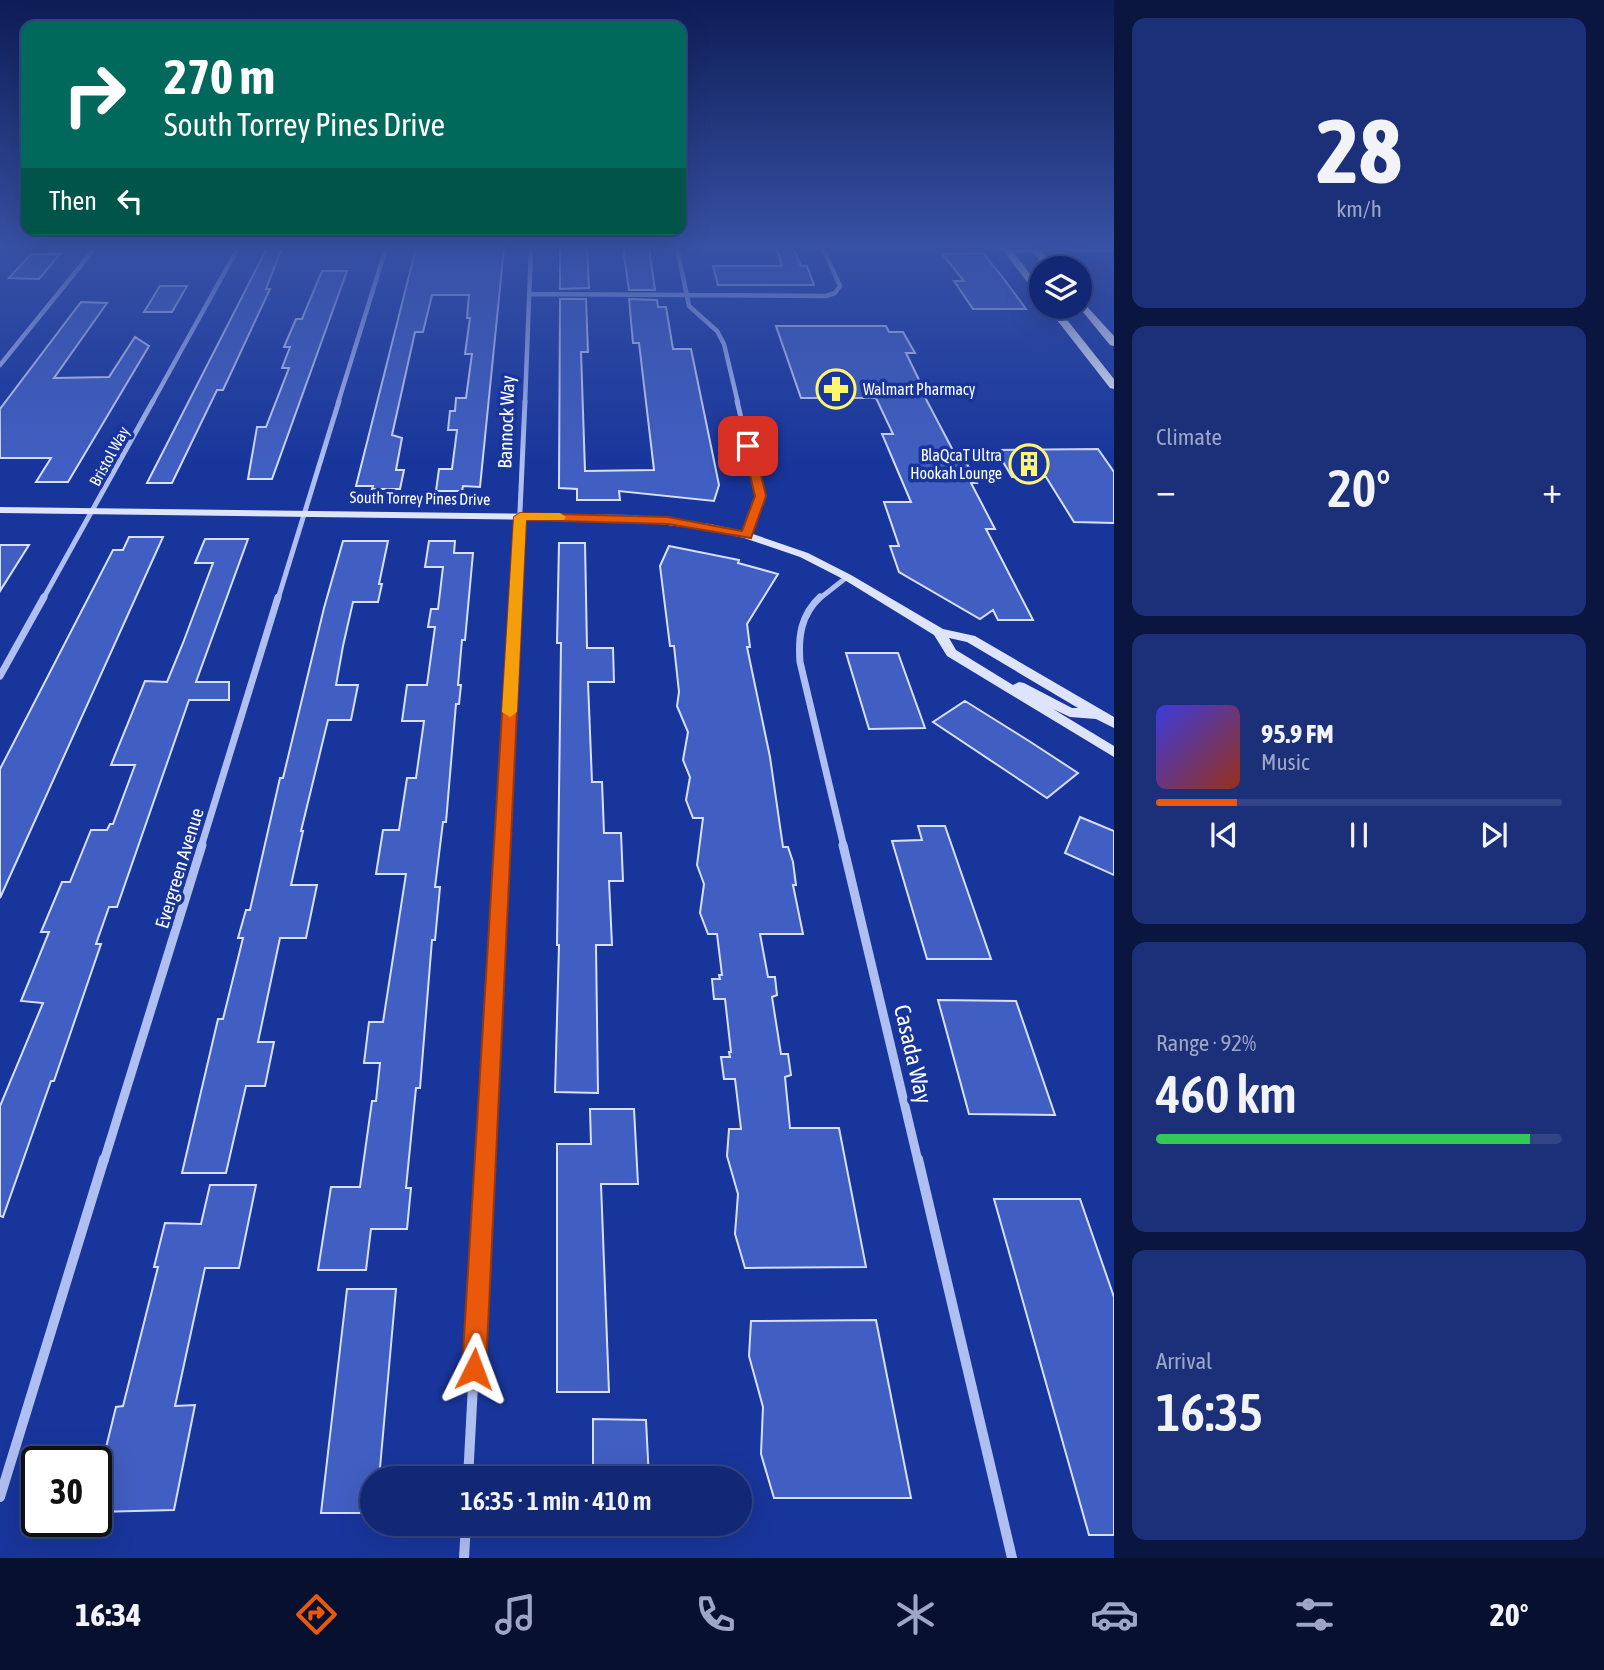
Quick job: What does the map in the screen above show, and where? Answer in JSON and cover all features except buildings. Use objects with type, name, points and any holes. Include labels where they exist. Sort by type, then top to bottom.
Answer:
[{"type":"main road","points":[[1063,321],[1114,386]]},
{"type":"main road","points":[[1096,321],[1114,343]]},
{"type":"main road","name":"South Torrey Pines Drive","points":[[0,510],[668,520],[747,535],[804,555],[847,577],[939,632],[971,639],[1114,723]]},
{"type":"main road","name":"South Torrey Pines Drive","points":[[939,632],[951,653],[1114,752]]},
{"type":"main road","points":[[975,667],[1046,698],[1070,712],[1098,714]]},
{"type":"street","points":[[0,365],[36,321]]},
{"type":"street","name":"Bristol Way","points":[[0,676],[198,321]]},
{"type":"street","name":"Evergreen Avenue","points":[[0,1497],[364,321]]},
{"type":"street","name":"Bannock Way","points":[[469,1466],[520,517],[528,321]]},
{"type":"street","points":[[705,321],[717,331],[724,344],[761,496],[747,535]]},
{"type":"street","name":"Casada Way","points":[[847,577],[818,598],[802,620],[797,645],[1012,1558]]},
{"type":"street","points":[[464,1558],[465,1536]]},
{"type":"slow traffic","points":[[510,712],[520,517],[560,517]]},
{"type":"place","name":"Walmart Pharmacy","points":[[836,389]]},
{"type":"place","name":"BlaQcaT Ultra Hookah Lounge","points":[[1029,464]]},
{"type":"route","points":[[474,1369],[520,517],[668,520],[747,535],[761,496],[748,446]]}]
